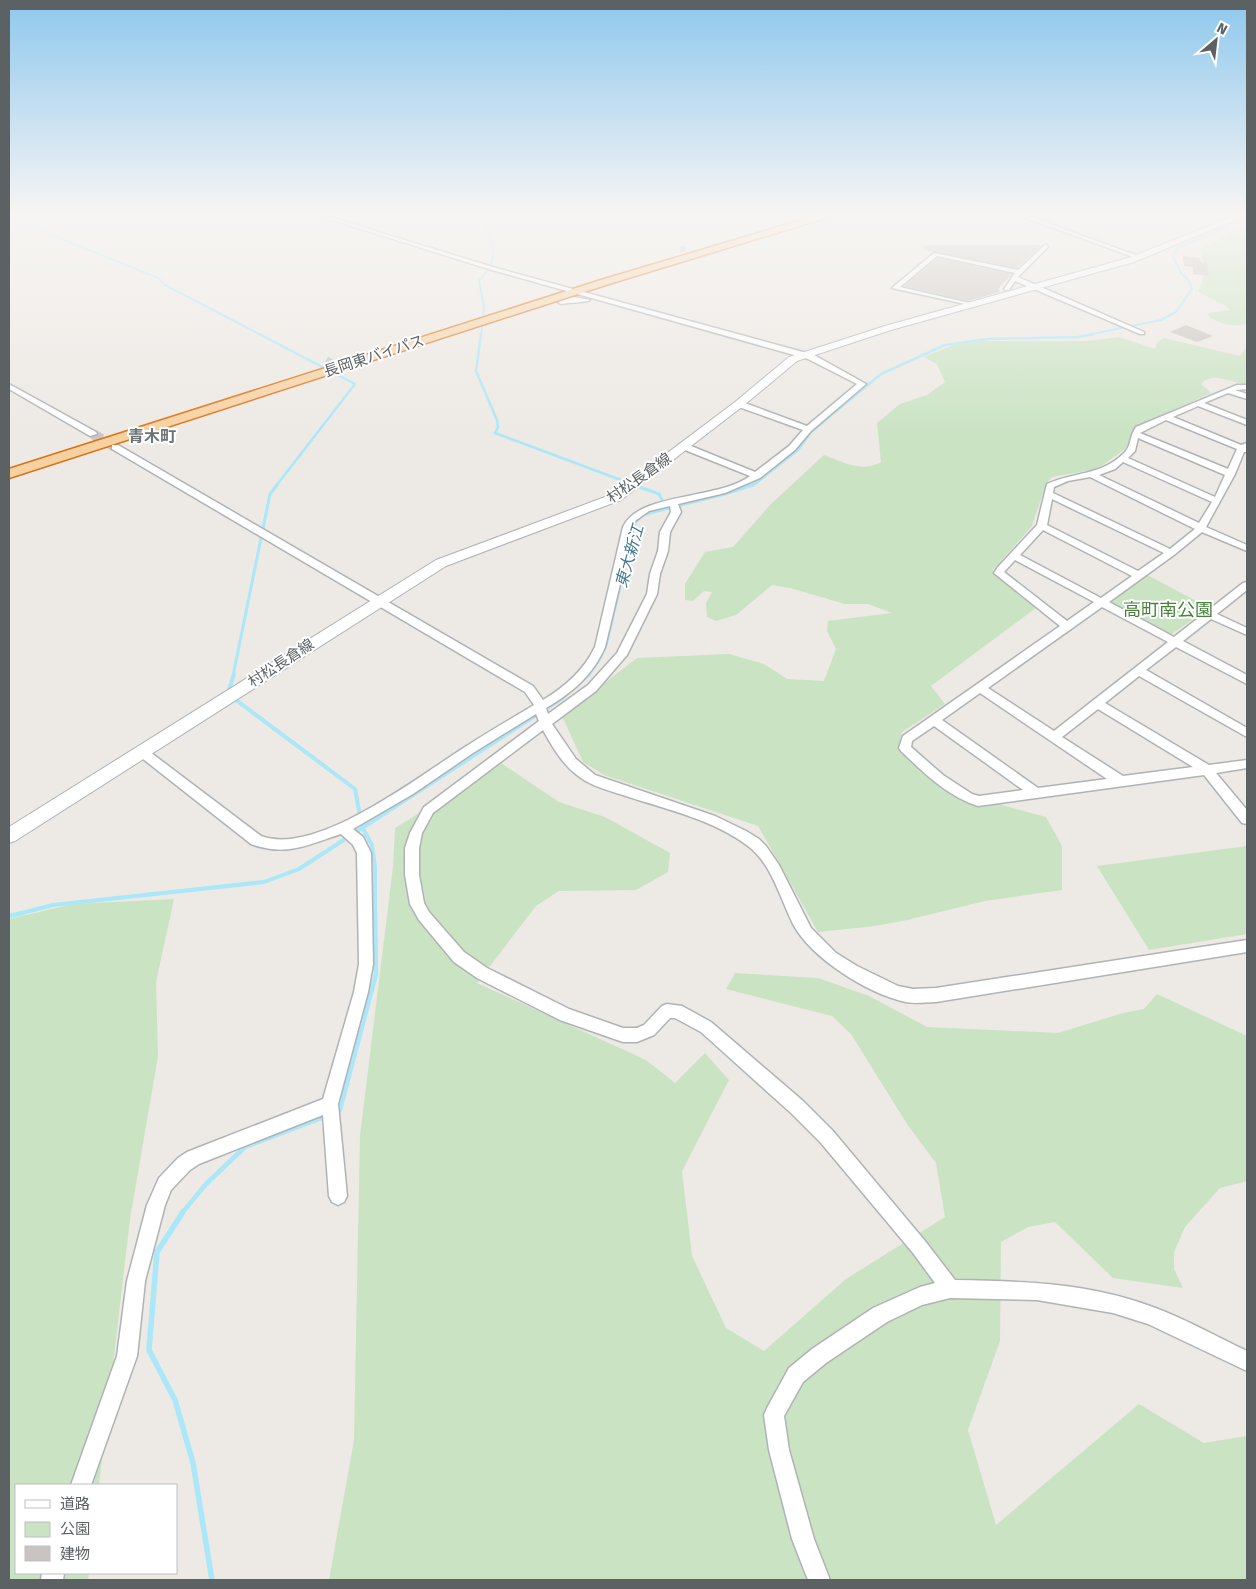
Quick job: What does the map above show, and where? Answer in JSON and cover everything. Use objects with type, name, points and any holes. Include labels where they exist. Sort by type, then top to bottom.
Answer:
[{"type":"highway","name":"長岡東バイパス","points":[[9,467],[570,290]]},
{"type":"highway","name":"長岡東バイパス","points":[[9,474],[570,290]]},
{"type":"main road","name":"村松長倉線","points":[[9,836],[408,582],[457,556],[617,497],[739,404],[776,372],[803,355],[888,328],[1032,289]]},
{"type":"street","points":[[142,752],[256,840],[269,845],[292,845],[343,828],[409,791],[572,686],[585,672],[600,647],[631,520],[646,509],[722,491],[757,476],[792,448],[808,429],[862,384],[820,361],[803,355],[567,289]]},
{"type":"street","points":[[900,289],[972,305]]},
{"type":"street","points":[[1039,289],[1142,333]]},
{"type":"street","points":[[561,302],[579,300],[612,302]]},
{"type":"street","points":[[9,386],[93,434]]},
{"type":"street","points":[[1066,625],[999,573],[1042,526],[1050,486],[1056,481],[1103,472],[1131,451],[1135,434],[1139,429],[1228,390],[1237,387],[1247,387]]},
{"type":"street","points":[[1228,390],[1247,397]]},
{"type":"street","points":[[1197,403],[1247,423]]},
{"type":"street","points":[[739,404],[808,429]]},
{"type":"street","points":[[1165,417],[1246,448],[1201,528],[1171,553],[1138,574],[907,739],[905,748],[949,787],[978,801],[1247,764]]},
{"type":"street","points":[[1135,434],[1231,474]]},
{"type":"street","points":[[683,446],[757,476]]},
{"type":"street","points":[[115,447],[529,688],[541,706],[545,722],[571,763],[580,771],[612,787],[719,824],[757,845],[770,860],[809,938],[821,950],[862,976],[906,995],[936,995],[1247,946]]},
{"type":"street","points":[[1122,458],[1217,501]]},
{"type":"street","points":[[1092,475],[1201,528],[1247,548]]},
{"type":"street","points":[[1048,494],[1171,553]]},
{"type":"street","points":[[673,503],[676,512],[665,532],[663,551],[655,574],[652,594],[622,655],[592,688],[428,810],[416,833],[412,848],[412,875],[417,904],[424,916],[460,957],[482,973],[565,1015],[623,1035],[637,1035],[649,1030],[667,1011],[677,1011],[706,1027],[797,1107],[827,1137],[919,1247],[950,1289]]},
{"type":"street","points":[[1042,526],[1138,574]]},
{"type":"street","points":[[1015,556],[1247,680]]},
{"type":"street","points":[[1054,737],[1246,587]]},
{"type":"street","points":[[1212,614],[1247,632]]},
{"type":"street","points":[[1138,671],[1247,733]]},
{"type":"street","points":[[980,688],[1122,782]]},
{"type":"street","points":[[1097,703],[1206,769],[1247,819]]},
{"type":"street","points":[[934,720],[1036,793]]},
{"type":"street","points":[[338,1196],[330,1104],[361,992],[366,964],[364,853],[358,841],[343,828]]},
{"type":"street","points":[[81,1484],[127,1356],[136,1281],[156,1205],[165,1184],[184,1164],[193,1158],[330,1104]]},
{"type":"street","points":[[819,1580],[803,1539],[779,1450],[774,1415],[796,1375],[818,1356],[880,1315],[920,1296],[950,1289],[1037,1290],[1113,1304],[1150,1315],[1247,1361]]},
{"type":"green space","points":[[1199,289],[1247,289],[1247,323],[1228,324],[1218,322],[1209,317],[1208,313],[1230,310],[1223,304],[1198,291]]},
{"type":"green space","points":[[1119,337],[1155,349],[1158,341],[1164,338],[1240,356],[1247,346],[1247,384],[1217,378],[1206,380],[1201,384],[1211,393],[1136,427],[1125,449],[1097,469],[1052,477],[1046,484],[1032,526],[993,570],[994,575],[1036,608],[931,686],[945,704],[902,732],[899,745],[906,755],[962,800],[980,805],[998,804],[1046,817],[1062,846],[1062,890],[985,901],[875,926],[818,932],[758,826],[604,775],[583,762],[562,716],[637,658],[729,654],[764,664],[787,679],[824,681],[836,649],[827,631],[828,621],[892,613],[868,604],[845,604],[790,588],[772,585],[736,615],[716,621],[707,617],[706,603],[712,592],[704,591],[693,601],[685,600],[685,584],[705,552],[733,547],[771,504],[824,455],[852,465],[866,467],[881,462],[877,423],[900,404],[927,395],[945,382],[937,364],[924,357],[956,344],[983,341],[1087,341]]},
{"type":"green space","name":"高町南公園","points":[[1147,575],[1210,608],[1170,635],[1110,603]]},
{"type":"green space","points":[[501,763],[559,802],[605,817],[670,853],[668,872],[636,890],[559,891],[536,906],[477,983],[646,1060],[675,1083],[705,1053],[729,1080],[682,1171],[692,1256],[726,1328],[764,1351],[846,1279],[945,1217],[936,1163],[907,1124],[851,1034],[832,1016],[726,989],[735,973],[818,978],[869,996],[927,1027],[1058,1033],[1123,1013],[1144,1009],[1157,994],[1247,1036],[1247,1181],[1220,1188],[1185,1227],[1174,1252],[1174,1269],[1183,1288],[1113,1278],[1055,1222],[1028,1227],[1001,1242],[1000,1341],[968,1430],[996,1525],[1139,1404],[1204,1443],[1247,1436],[1247,1580],[329,1580],[354,1440],[360,1136],[393,867],[395,828]]},
{"type":"green space","points":[[1247,846],[1247,934],[1149,950],[1097,866]]},
{"type":"green space","points":[[174,899],[156,982],[158,1056],[130,1219],[99,1484],[15,1484],[15,1574],[89,1574],[88,1580],[9,1580],[9,919],[73,904]]},
{"type":"building","points":[[917,289],[998,289],[1000,292],[968,301]]},
{"type":"building","points":[[1186,325],[1213,336],[1197,342],[1170,332]]},
{"type":"waterway","points":[[173,289],[261,335]]},
{"type":"waterway","name":"東大新江","points":[[481,289],[484,308],[481,335]]},
{"type":"waterway","points":[[1087,335],[1161,320],[1176,312],[1192,289]]},
{"type":"waterway","points":[[259,334],[355,384],[276,486]]},
{"type":"waterway","name":"東大新江","points":[[481,334],[476,371],[497,420],[498,427],[495,433],[637,486]]},
{"type":"waterway","points":[[749,486],[755,484],[798,450],[811,432],[881,374],[945,345],[988,339],[1078,337],[1094,334]]},
{"type":"waterway","points":[[233,676],[270,494],[277,485]]},
{"type":"waterway","name":"東大新江","points":[[634,485],[659,494],[665,506]]},
{"type":"waterway","name":"東大新江","points":[[588,676],[606,646],[635,523],[642,515],[753,485]]},
{"type":"waterway","points":[[228,693],[234,674]]},
{"type":"waterway","name":"東大新江","points":[[362,828],[561,699],[589,674]]},
{"type":"waterway","points":[[232,697],[355,789],[362,828]]},
{"type":"waterway","points":[[18,914],[53,905],[264,882],[299,869],[362,828]]},
{"type":"waterway","points":[[362,828],[372,845],[375,867],[375,913]]},
{"type":"waterway","points":[[9,916],[23,913]]},
{"type":"waterway","points":[[335,1112],[340,1110],[376,974],[375,913]]},
{"type":"waterway","points":[[182,1213],[206,1184],[245,1147],[327,1116]]},
{"type":"waterway","points":[[183,1212],[157,1252],[149,1350],[175,1400],[193,1463],[212,1580]]},
{"type":"tunnel","points":[[326,360],[345,371]]},
{"type":"tunnel","points":[[93,434],[115,447]]},
{"type":"district","name":"青木町","points":[[152,436]]}]
